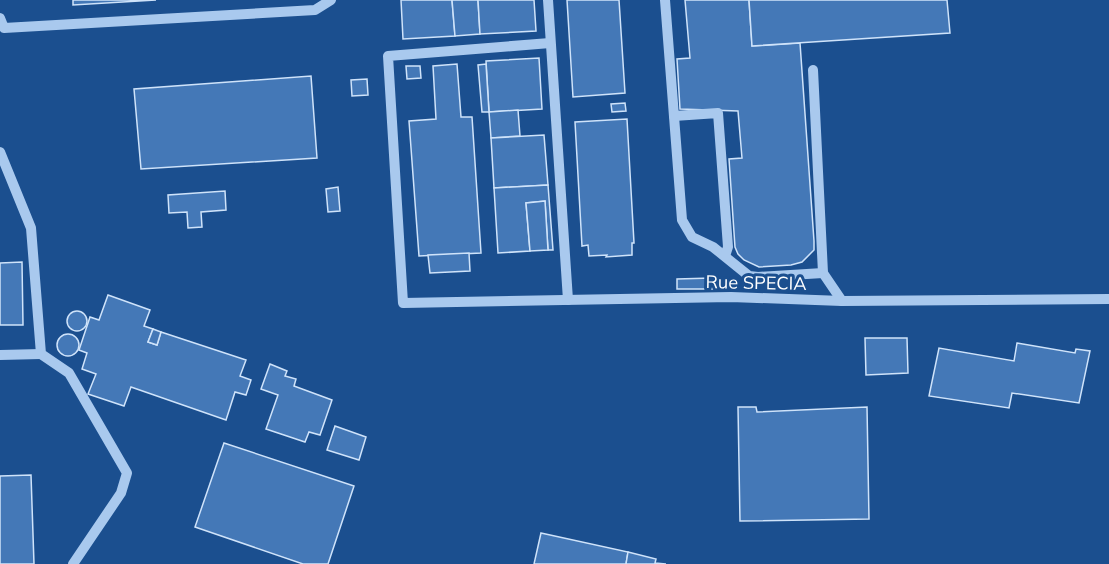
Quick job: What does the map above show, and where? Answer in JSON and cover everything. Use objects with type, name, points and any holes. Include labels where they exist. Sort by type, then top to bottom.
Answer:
[{"type":"street","points":[[0,18],[4,28],[315,10],[331,0]]},
{"type":"street","points":[[548,0],[568,300]]},
{"type":"street","points":[[665,0],[682,220],[692,237],[713,247],[749,276],[758,278],[823,273]]},
{"type":"street","name":"Rue SPECIA","points":[[550,43],[388,56],[403,303],[731,297],[842,301],[1109,299]]},
{"type":"street","points":[[813,70],[823,273],[842,301]]},
{"type":"street","points":[[674,116],[718,112],[728,247],[725,256]]},
{"type":"street","points":[[0,152],[31,228],[41,354]]},
{"type":"street","points":[[0,355],[41,354],[69,373],[127,473],[121,493],[73,564]]},
{"type":"building","points":[[73,0],[156,0],[73,5]]},
{"type":"building","points":[[401,0],[452,0],[455,36],[403,39]]},
{"type":"building","points":[[452,0],[478,0],[480,34],[455,36]]},
{"type":"building","points":[[478,0],[534,0],[536,31],[480,34]]},
{"type":"building","points":[[567,0],[619,0],[625,93],[573,97]]},
{"type":"building","points":[[685,0],[749,0],[752,46],[800,43],[814,241],[814,250],[802,262],[759,267],[744,260],[738,254],[735,247],[729,159],[742,158],[738,111],[680,109],[677,59],[690,58]]},
{"type":"building","points":[[749,0],[947,0],[950,33],[752,46]]},
{"type":"building","points":[[539,58],[542,109],[489,112],[486,61]]},
{"type":"building","points":[[457,64],[461,117],[472,117],[481,253],[419,256],[409,121],[436,119],[433,66]]},
{"type":"building","points":[[486,64],[489,112],[482,112],[478,65]]},
{"type":"building","points":[[406,66],[420,66],[421,78],[407,79]]},
{"type":"building","points":[[311,76],[317,158],[141,169],[134,89]]},
{"type":"building","points":[[367,79],[368,95],[352,96],[351,80]]},
{"type":"building","points":[[625,103],[626,111],[612,112],[611,104]]},
{"type":"building","points":[[518,110],[520,136],[491,138],[489,112]]},
{"type":"building","points":[[627,119],[634,243],[632,243],[632,255],[589,256],[588,245],[582,246],[575,122]]},
{"type":"building","points":[[544,135],[548,185],[494,188],[491,138]]},
{"type":"building","points":[[548,185],[553,250],[548,250],[545,201],[526,203],[530,251],[498,253],[494,188]]},
{"type":"building","points":[[338,187],[340,211],[328,212],[326,189]]},
{"type":"building","points":[[225,191],[226,210],[201,212],[202,227],[188,228],[187,212],[169,213],[168,195]]},
{"type":"building","points":[[545,201],[548,250],[530,251],[526,203]]},
{"type":"building","points":[[469,253],[470,271],[430,273],[428,255]]},
{"type":"building","points":[[22,262],[23,325],[0,325],[0,263]]},
{"type":"building","points":[[712,278],[713,289],[677,289],[677,279]]},
{"type":"building","points":[[108,295],[150,310],[144,326],[153,329],[148,342],[157,345],[161,332],[246,360],[240,376],[251,380],[246,395],[235,392],[226,420],[131,387],[124,406],[88,394],[96,374],[82,369],[87,353],[79,350],[90,317],[99,320]]},
{"type":"building","points":[[73,311],[81,311],[87,317],[87,325],[81,331],[73,331],[67,325],[67,317]]},
{"type":"building","points":[[153,329],[161,332],[157,345],[148,342]]},
{"type":"building","points":[[68,334],[78,341],[79,345],[72,355],[68,356],[58,349],[57,345],[64,335]]},
{"type":"building","points":[[865,338],[907,338],[908,373],[866,375]]},
{"type":"building","points":[[1017,343],[1075,353],[1076,349],[1090,351],[1079,403],[1012,393],[1009,408],[929,396],[939,348],[1014,361]]},
{"type":"building","points":[[270,364],[287,371],[285,376],[296,379],[294,386],[332,400],[320,435],[309,432],[305,442],[266,429],[278,395],[261,389]]},
{"type":"building","points":[[738,407],[756,407],[757,412],[867,407],[869,519],[740,521]]},
{"type":"building","points":[[335,426],[366,437],[359,460],[327,450]]},
{"type":"building","points":[[224,443],[354,486],[328,564],[303,564],[195,527]]},
{"type":"building","points":[[31,475],[34,564],[0,564],[0,476]]},
{"type":"building","points":[[541,533],[628,552],[626,564],[534,564]]},
{"type":"building","points":[[628,552],[656,559],[655,563],[666,564],[626,564]]}]
